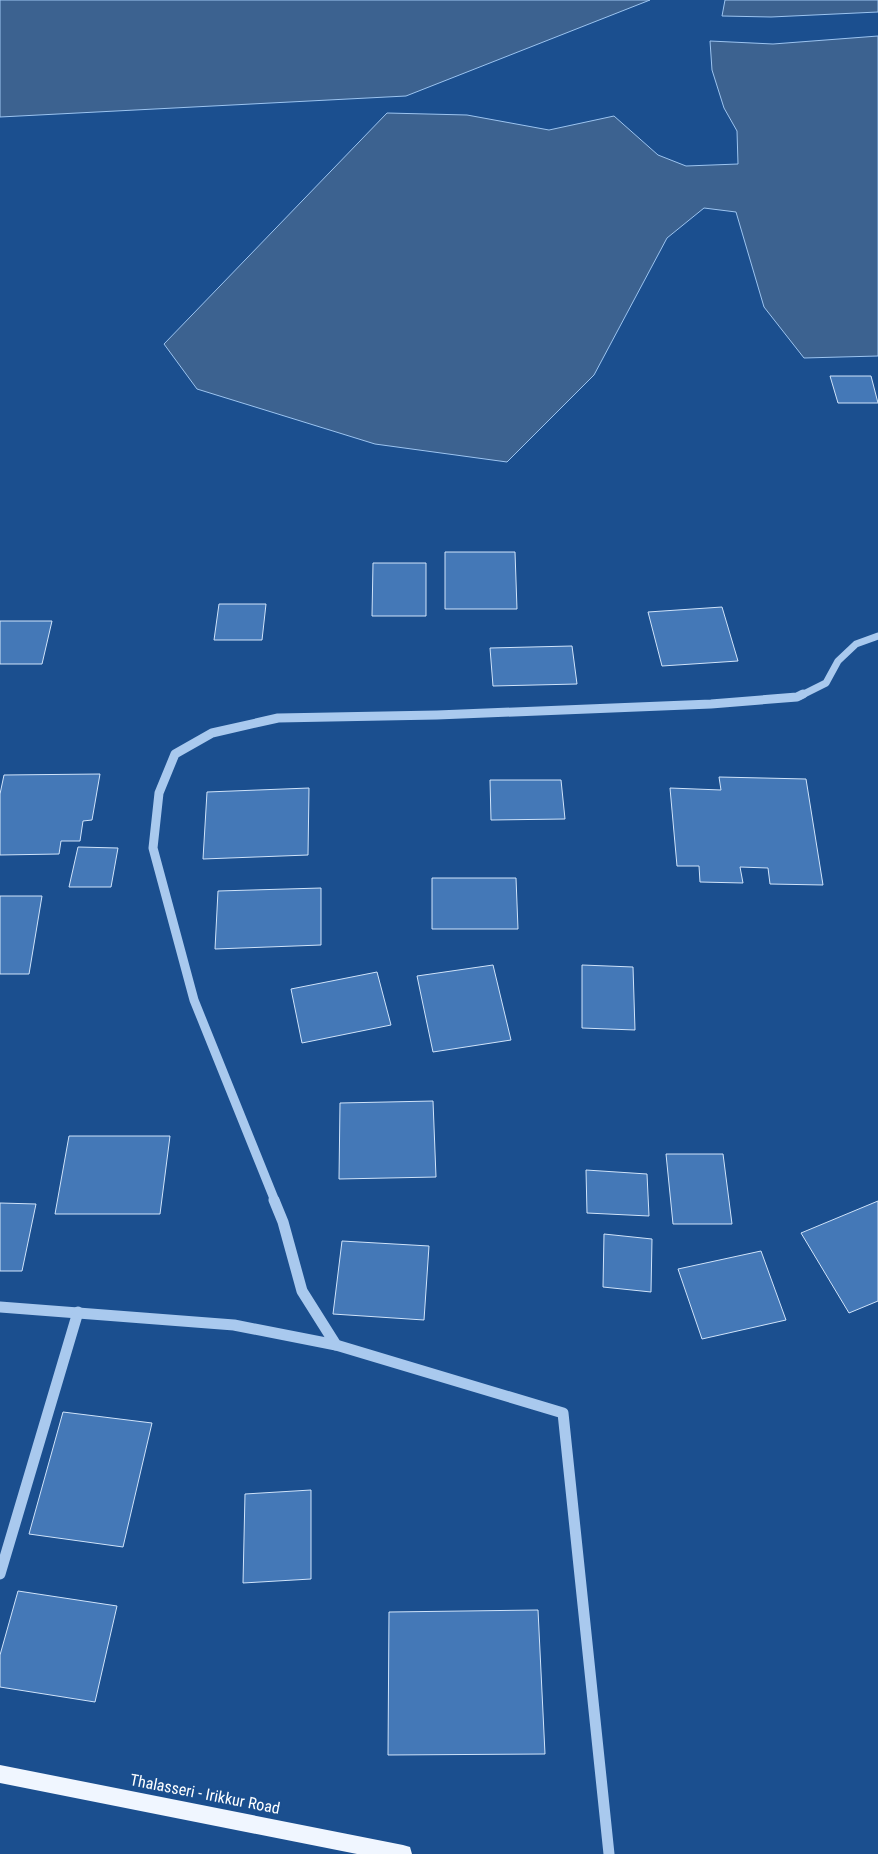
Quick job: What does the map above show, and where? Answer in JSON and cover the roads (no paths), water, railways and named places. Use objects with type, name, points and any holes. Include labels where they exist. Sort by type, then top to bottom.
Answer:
[{"type":"main road","name":"Thalasseri - Irikkur Road","points":[[0,1774],[403,1854]]},
{"type":"street","points":[[336,1345],[302,1291],[283,1222],[194,1000],[153,848],[159,793],[175,754],[212,733],[278,718],[437,715],[711,704],[797,696],[826,682],[838,661],[856,644],[878,636]]},
{"type":"street","points":[[0,1306],[234,1325],[336,1345],[563,1413],[609,1854]]},
{"type":"street","points":[[0,1574],[78,1312]]},
{"type":"water","points":[[0,0],[650,0],[406,96],[0,117]]},
{"type":"water","points":[[725,0],[878,0],[878,12],[771,17],[722,16]]},
{"type":"water","points":[[878,36],[878,356],[804,358],[764,307],[736,212],[704,208],[667,238],[594,375],[507,462],[375,444],[197,389],[164,344],[387,113],[467,115],[549,130],[614,116],[658,155],[686,166],[738,164],[737,131],[724,108],[712,70],[710,41],[773,44]]}]
